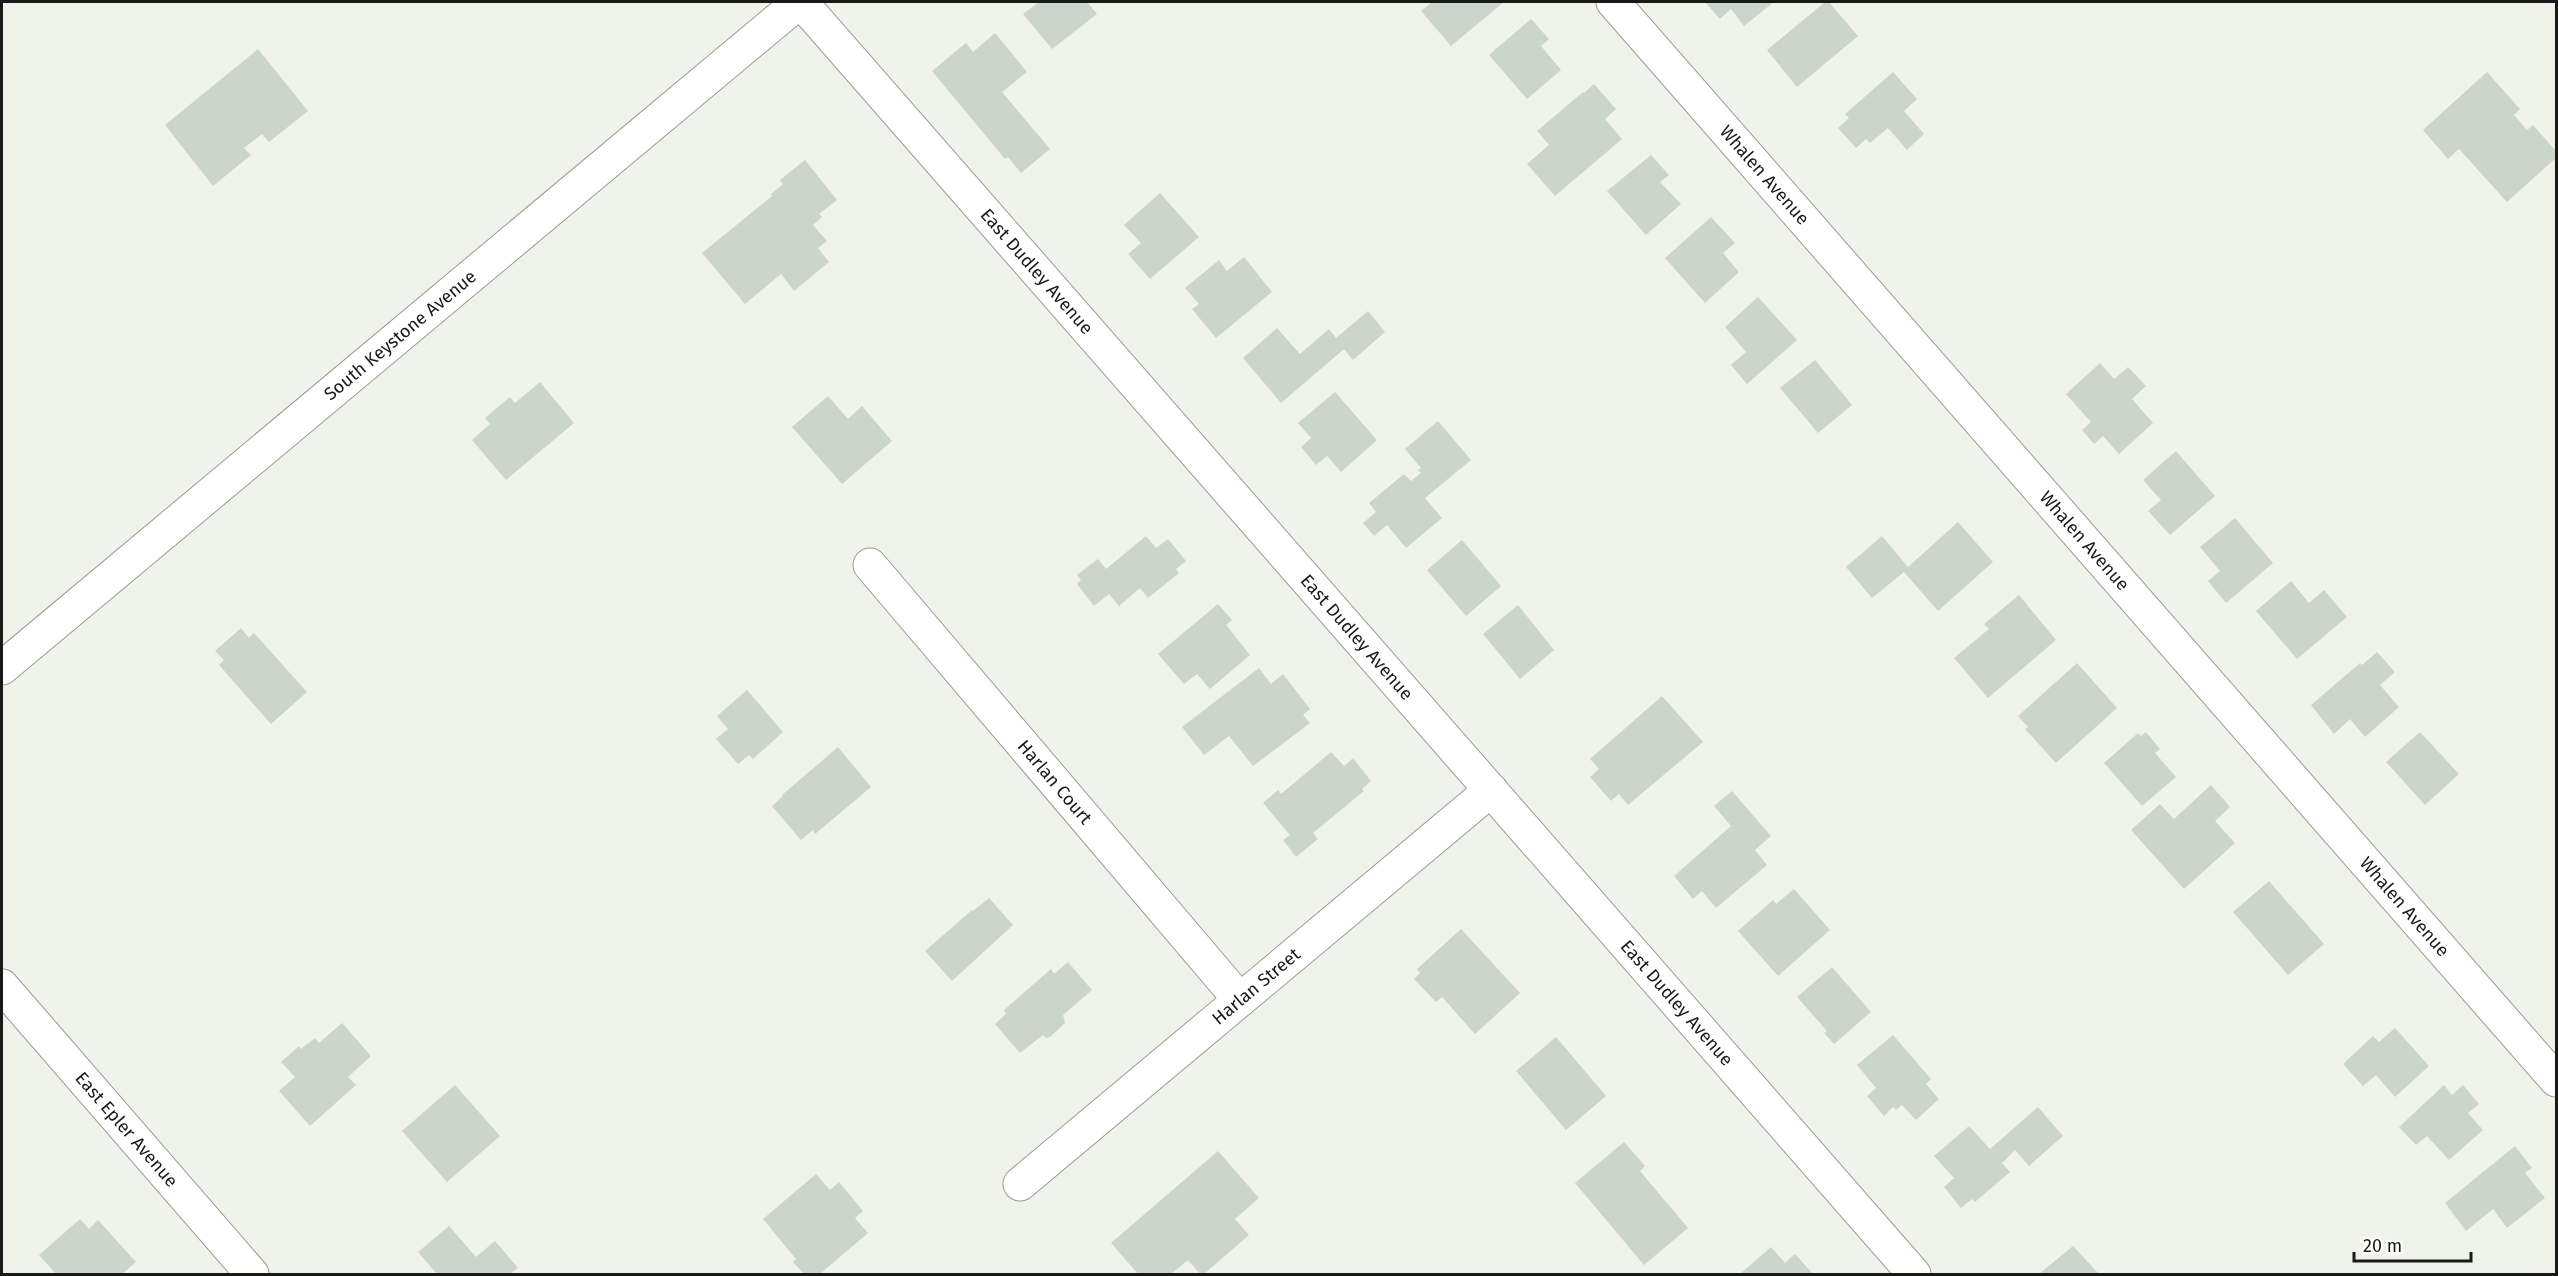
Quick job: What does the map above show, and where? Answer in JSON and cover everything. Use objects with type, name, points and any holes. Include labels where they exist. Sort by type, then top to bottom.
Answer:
[{"type":"street","name":"South Keystone Avenue","points":[[2,669],[800,2]]},
{"type":"street","name":"East Dudley Avenue","points":[[800,2],[1914,1275]]},
{"type":"street","name":"Whalen Avenue","points":[[1612,2],[2556,1080]]},
{"type":"street","name":"Harlan Court","points":[[870,565],[1240,1000]]},
{"type":"street","name":"Harlan Street","points":[[1020,1184],[1491,790]]},
{"type":"street","name":"East Epler Avenue","points":[[2,986],[252,1275]]},
{"type":"building","points":[[1039,2],[1087,2],[1097,14],[1052,49],[1023,14]]},
{"type":"building","points":[[1432,2],[1504,2],[1451,46],[1421,11]]},
{"type":"building","points":[[1705,2],[1774,2],[1744,26],[1731,9],[1720,19]]},
{"type":"building","points":[[1825,2],[1829,2],[1858,36],[1797,87],[1767,50]]},
{"type":"building","points":[[1531,19],[1549,39],[1541,46],[1561,70],[1527,99],[1489,55]]},
{"type":"building","points":[[995,33],[1027,72],[1002,92],[1050,149],[1021,173],[1008,157],[1005,159],[932,71],[966,43],[973,52]]},
{"type":"building","points":[[258,49],[308,111],[269,142],[262,134],[244,148],[251,155],[213,186],[165,125]]},
{"type":"building","points":[[1893,72],[1917,99],[1904,111],[1924,134],[1907,150],[1888,128],[1870,143],[1866,139],[1856,148],[1838,128],[1849,118],[1845,114]]},
{"type":"building","points":[[2487,72],[2520,109],[2514,115],[2527,130],[2533,125],[2556,151],[2556,158],[2507,202],[2459,149],[2448,159],[2423,130]]},
{"type":"building","points":[[1594,84],[1616,109],[1605,119],[1622,139],[1555,196],[1527,164],[1549,145],[1537,131]]},
{"type":"building","points":[[1651,155],[1669,175],[1660,182],[1681,204],[1646,235],[1607,191]]},
{"type":"building","points":[[805,160],[837,200],[819,214],[822,217],[813,225],[827,241],[818,248],[829,262],[794,291],[781,274],[745,304],[702,253],[772,196],[771,194],[783,184],[780,180]]},
{"type":"building","points":[[1160,193],[1199,237],[1150,279],[1128,254],[1141,243],[1124,225]]},
{"type":"building","points":[[1711,217],[1735,243],[1723,253],[1739,272],[1705,303],[1665,258]]},
{"type":"building","points":[[1244,257],[1272,292],[1216,338],[1192,309],[1199,304],[1185,288],[1219,260],[1227,271]]},
{"type":"building","points":[[1758,297],[1797,340],[1747,384],[1731,365],[1746,352],[1725,327]]},
{"type":"building","points":[[1368,311],[1385,332],[1353,360],[1344,349],[1281,403],[1243,358],[1277,328],[1300,354],[1329,329],[1336,338]]},
{"type":"building","points":[[1815,360],[1852,405],[1818,433],[1780,388]]},
{"type":"building","points":[[2100,363],[2114,379],[2128,367],[2146,386],[2132,399],[2153,423],[2119,454],[2103,436],[2094,444],[2082,430],[2091,422],[2066,394]]},
{"type":"building","points":[[540,382],[574,423],[506,480],[472,440],[490,424],[485,418],[510,397],[515,403]]},
{"type":"building","points":[[1335,392],[1377,440],[1341,472],[1327,456],[1316,465],[1301,447],[1311,438],[1298,423]]},
{"type":"building","points":[[828,396],[848,419],[862,406],[892,441],[842,484],[792,427]]},
{"type":"building","points":[[1438,421],[1471,460],[1425,498],[1442,518],[1406,548],[1387,525],[1374,536],[1363,523],[1376,512],[1369,503],[1404,474],[1411,481],[1421,473],[1418,470],[1421,468],[1405,449]]},
{"type":"building","points":[[2176,451],[2215,496],[2170,535],[2148,511],[2161,500],[2143,480]]},
{"type":"building","points":[[2235,518],[2273,563],[2226,603],[2208,581],[2220,571],[2200,547]]},
{"type":"building","points":[[1958,522],[1993,562],[1938,611],[1904,572],[1872,598],[1846,567],[1882,536],[1908,567]]},
{"type":"building","points":[[1146,536],[1156,548],[1168,539],[1186,561],[1176,569],[1179,573],[1148,598],[1140,588],[1119,606],[1109,594],[1094,606],[1077,584],[1081,580],[1077,575],[1098,559],[1106,569]]},
{"type":"building","points":[[1462,540],[1501,586],[1466,616],[1427,570]]},
{"type":"building","points":[[2291,581],[2309,603],[2324,590],[2347,617],[2297,659],[2256,611]]},
{"type":"building","points":[[2019,595],[2056,640],[1988,698],[1954,658],[1989,629],[1984,624]]},
{"type":"building","points":[[1218,604],[1232,620],[1226,625],[1250,655],[1210,689],[1197,674],[1184,684],[1158,654]]},
{"type":"building","points":[[1518,605],[1554,650],[1520,679],[1483,634]]},
{"type":"building","points":[[241,628],[249,638],[254,633],[307,692],[271,724],[219,665],[224,660],[215,651]]},
{"type":"building","points":[[2377,652],[2395,672],[2380,685],[2399,707],[2365,737],[2350,719],[2334,734],[2311,705],[2360,663],[2362,665]]},
{"type":"building","points":[[2077,663],[2117,708],[2056,763],[2025,729],[2028,727],[2018,716]]},
{"type":"building","points":[[1259,668],[1271,684],[1283,674],[1310,709],[1303,715],[1310,723],[1253,766],[1229,736],[1204,755],[1182,727]]},
{"type":"building","points":[[747,690],[783,732],[753,759],[749,755],[738,764],[716,739],[728,729],[717,716]]},
{"type":"building","points":[[1662,696],[1703,742],[1628,805],[1619,794],[1611,801],[1590,777],[1599,769],[1590,759]]},
{"type":"building","points":[[2146,732],[2160,749],[2155,753],[2176,777],[2142,806],[2104,763],[2138,733],[2141,736]]},
{"type":"building","points":[[2420,732],[2459,774],[2425,805],[2386,762]]},
{"type":"building","points":[[838,747],[871,787],[815,834],[813,830],[801,840],[772,806]]},
{"type":"building","points":[[1331,752],[1344,766],[1353,758],[1371,781],[1362,789],[1364,791],[1313,833],[1318,839],[1296,857],[1283,840],[1290,835],[1263,803],[1278,790],[1281,794]]},
{"type":"building","points":[[2211,785],[2230,807],[2215,821],[2235,843],[2184,889],[2131,830],[2160,804],[2174,819]]},
{"type":"building","points":[[1732,791],[1771,836],[1755,850],[1767,865],[1716,908],[1702,891],[1693,899],[1674,876],[1731,826],[1714,806]]},
{"type":"building","points":[[2269,881],[2324,944],[2288,975],[2233,912]]},
{"type":"building","points":[[1794,889],[1830,930],[1778,976],[1738,931],[1773,900],[1776,904]]},
{"type":"building","points":[[989,898],[1013,925],[952,981],[925,951]]},
{"type":"building","points":[[1461,929],[1520,993],[1475,1034],[1442,997],[1436,1002],[1414,979],[1420,973],[1417,969]]},
{"type":"building","points":[[1068,962],[1092,990],[1063,1015],[1065,1023],[1050,1037],[1046,1038],[1043,1035],[1020,1053],[995,1024],[1006,1014],[1004,1010],[1051,969],[1054,974]]},
{"type":"building","points":[[1832,967],[1871,1012],[1834,1044],[1824,1033],[1827,1031],[1797,997]]},
{"type":"building","points":[[342,1023],[371,1056],[348,1077],[356,1085],[310,1126],[279,1091],[295,1077],[281,1062],[299,1046],[301,1049],[315,1038],[319,1043]]},
{"type":"building","points":[[2395,1028],[2429,1066],[2395,1097],[2376,1075],[2363,1086],[2343,1064],[2373,1036],[2379,1042]]},
{"type":"building","points":[[1893,1035],[1931,1079],[1926,1084],[1939,1099],[1916,1120],[1902,1105],[1896,1110],[1893,1107],[1884,1116],[1867,1096],[1876,1088],[1857,1065]]},
{"type":"building","points":[[1556,1037],[1606,1096],[1566,1130],[1516,1071]]},
{"type":"building","points":[[455,1085],[500,1136],[447,1182],[402,1131]]},
{"type":"building","points":[[2444,1085],[2452,1095],[2463,1085],[2479,1104],[2468,1113],[2483,1130],[2449,1160],[2427,1136],[2416,1145],[2399,1127]]},
{"type":"building","points":[[2038,1107],[2063,1136],[2029,1166],[2015,1150],[2002,1163],[2010,1172],[1975,1202],[1972,1199],[1961,1208],[1944,1187],[1954,1178],[1934,1156],[1969,1126],[1990,1149]]},
{"type":"building","points":[[1624,1142],[1645,1166],[1640,1171],[1688,1228],[1644,1265],[1575,1183]]},
{"type":"building","points":[[2515,1146],[2532,1168],[2525,1173],[2545,1198],[2507,1228],[2493,1209],[2466,1231],[2445,1203]]},
{"type":"building","points":[[1218,1151],[1259,1198],[1235,1219],[1249,1235],[1204,1274],[1200,1274],[1188,1260],[1171,1274],[1138,1274],[1111,1243]]},
{"type":"building","points":[[816,1174],[830,1190],[839,1182],[863,1211],[855,1218],[868,1233],[820,1274],[804,1274],[793,1262],[796,1259],[763,1219]]},
{"type":"building","points":[[80,1219],[89,1229],[98,1220],[136,1262],[122,1274],[56,1274],[39,1255]]},
{"type":"building","points":[[449,1226],[476,1257],[495,1241],[518,1268],[510,1274],[437,1274],[418,1252]]},
{"type":"building","points":[[2073,1246],[2099,1274],[2039,1274]]},
{"type":"building","points":[[1771,1247],[1785,1263],[1795,1254],[1813,1274],[1740,1274]]}]
